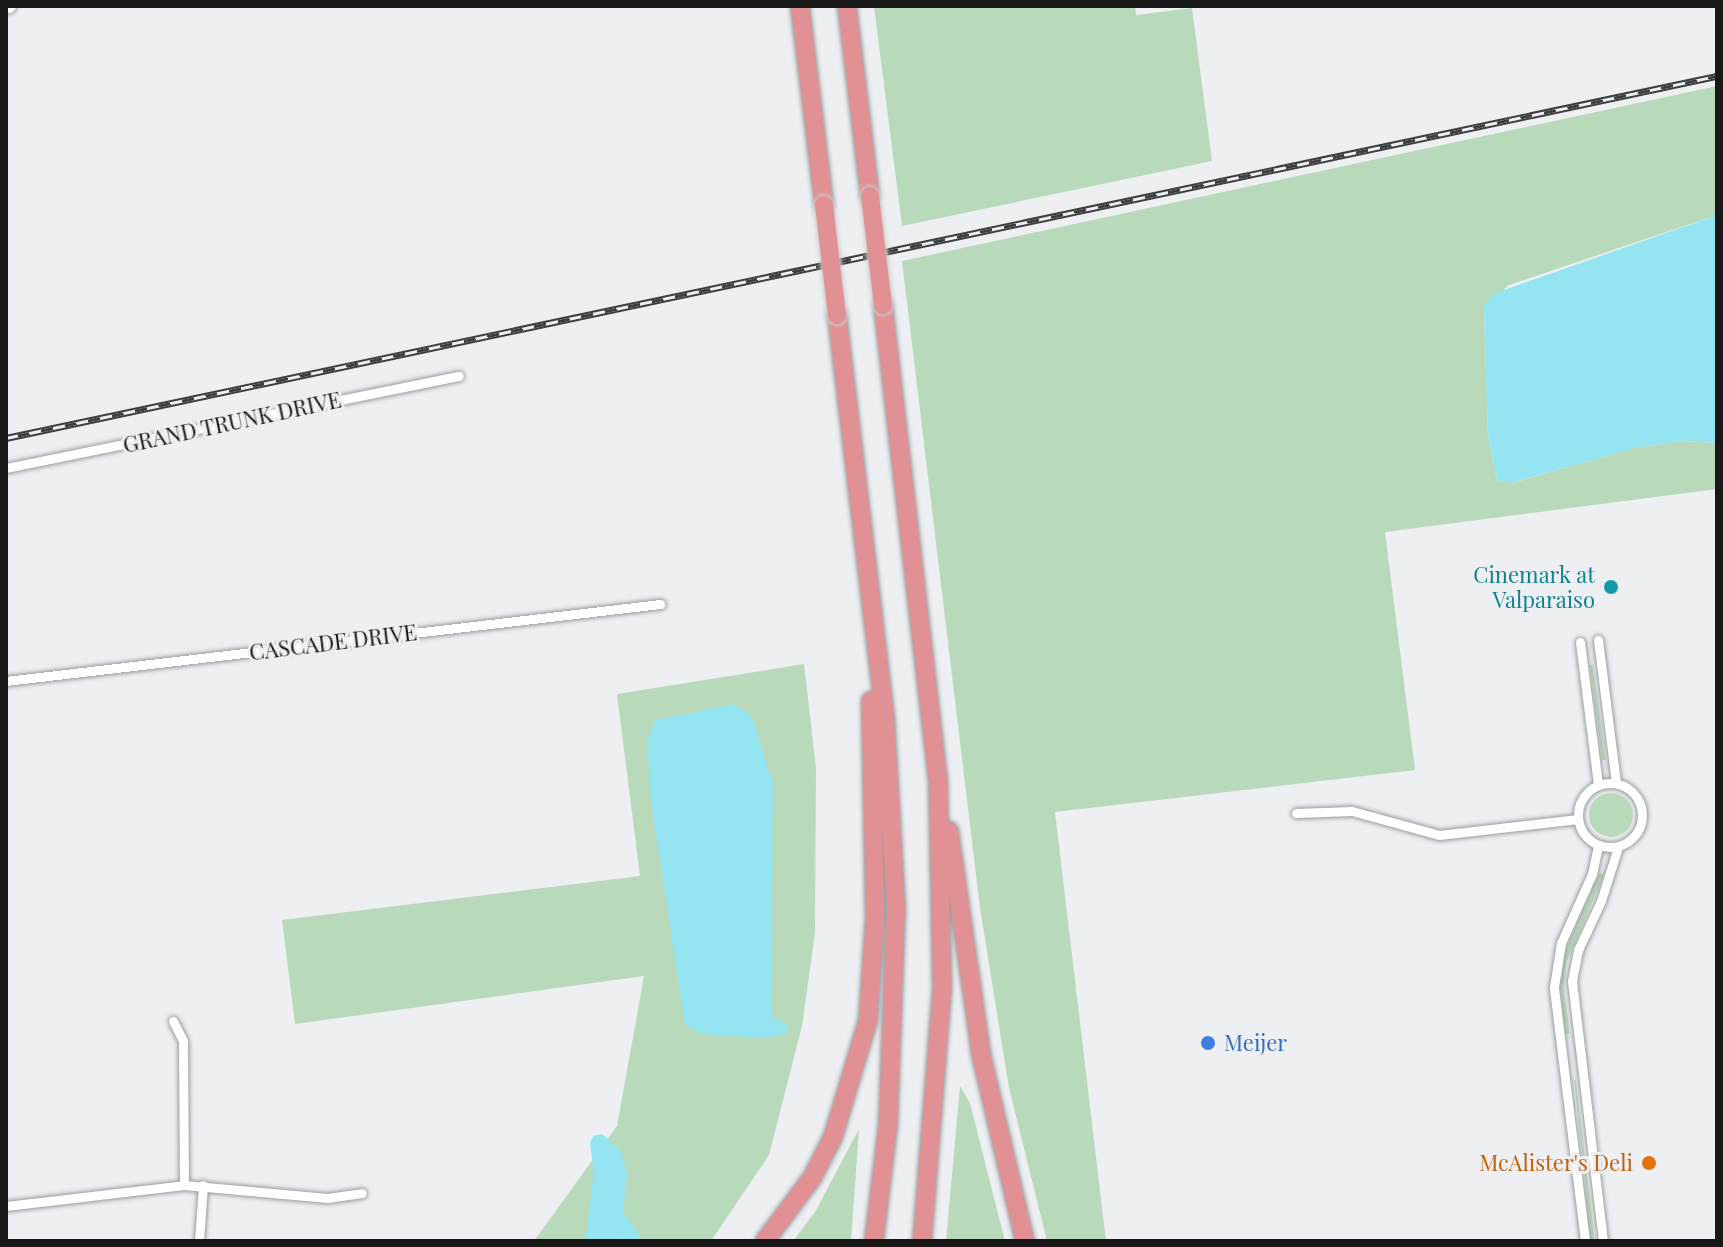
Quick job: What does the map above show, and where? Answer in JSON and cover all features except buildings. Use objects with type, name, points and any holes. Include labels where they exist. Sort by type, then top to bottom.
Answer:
[{"type":"highway","points":[[800,6],[873,618],[896,907],[889,1111],[874,1241]]},
{"type":"highway","points":[[847,6],[938,777],[981,1054],[1025,1241]]},
{"type":"highway","points":[[765,1241],[812,1178],[833,1137],[868,1020],[875,903],[873,618]]},
{"type":"highway","points":[[922,1241],[942,989],[938,777]]},
{"type":"street","name":"GRAND TRUNK DRIVE","points":[[6,468],[459,376]]},
{"type":"street","name":"CASCADE DRIVE","points":[[6,681],[660,604]]},
{"type":"street","points":[[1598,640],[1616,783]]},
{"type":"street","points":[[1580,642],[1598,785]]},
{"type":"street","points":[[1603,1241],[1572,981],[1578,950],[1601,901],[1618,847],[1637,834],[1642,811],[1633,792],[1616,783],[1598,785],[1584,796],[1578,819],[1585,836],[1598,845],[1618,847]]},
{"type":"street","points":[[1296,813],[1352,811],[1439,835],[1578,819]]},
{"type":"street","points":[[1585,1241],[1554,987],[1561,943],[1592,874],[1598,845]]},
{"type":"street","points":[[173,1021],[183,1041],[184,1185]]},
{"type":"street","points":[[6,1206],[184,1185],[327,1198],[362,1193]]},
{"type":"street","points":[[199,1241],[203,1185]]},
{"type":"green space","points":[[874,6],[1135,6],[1136,15],[1192,8],[1212,161],[902,226]]},
{"type":"green space","points":[[1717,86],[1717,215],[1509,285],[1484,307],[1488,435],[1497,480],[1512,483],[1634,448],[1681,441],[1717,443],[1717,489],[1385,532],[1415,770],[1055,812],[1106,1241],[1047,1241],[1009,1088],[980,908],[902,261]]},
{"type":"green space","points":[[804,664],[816,768],[815,933],[802,1026],[769,1155],[711,1241],[534,1241],[617,1126],[644,976],[295,1024],[282,920],[640,876],[617,694]]},
{"type":"green space","points":[[1590,665],[1593,665],[1606,760],[1602,760]]},
{"type":"green space","points":[[1611,793],[1626,800],[1633,815],[1626,830],[1611,837],[1596,830],[1589,815],[1596,800]]},
{"type":"green space","points":[[1599,873],[1604,874],[1602,880],[1567,961],[1564,988],[1570,1034],[1565,1034],[1560,984],[1564,954]]},
{"type":"green space","points":[[1574,1079],[1576,1081],[1595,1241],[1591,1241]]},
{"type":"green space","points":[[960,1086],[970,1103],[1005,1241],[946,1241]]},
{"type":"green space","points":[[859,1129],[851,1241],[793,1241],[815,1212]]},
{"type":"water","points":[[1717,215],[1717,443],[1681,441],[1635,448],[1511,483],[1497,480],[1488,435],[1484,307],[1493,294]]},
{"type":"water","points":[[734,704],[752,716],[773,784],[772,1017],[788,1025],[786,1033],[766,1038],[702,1034],[685,1025],[651,801],[647,740],[656,720]]},
{"type":"water","points":[[602,1134],[621,1151],[627,1175],[623,1211],[643,1241],[585,1241],[594,1174],[590,1143],[593,1136]]},
{"type":"railway","points":[[6,438],[1717,76]]},
{"type":"place","name":"Cinemark at Valparaiso","points":[[1611,587]]},
{"type":"place","name":"Meijer","points":[[1208,1043]]},
{"type":"place","name":"McAlister's Deli","points":[[1649,1163]]}]
